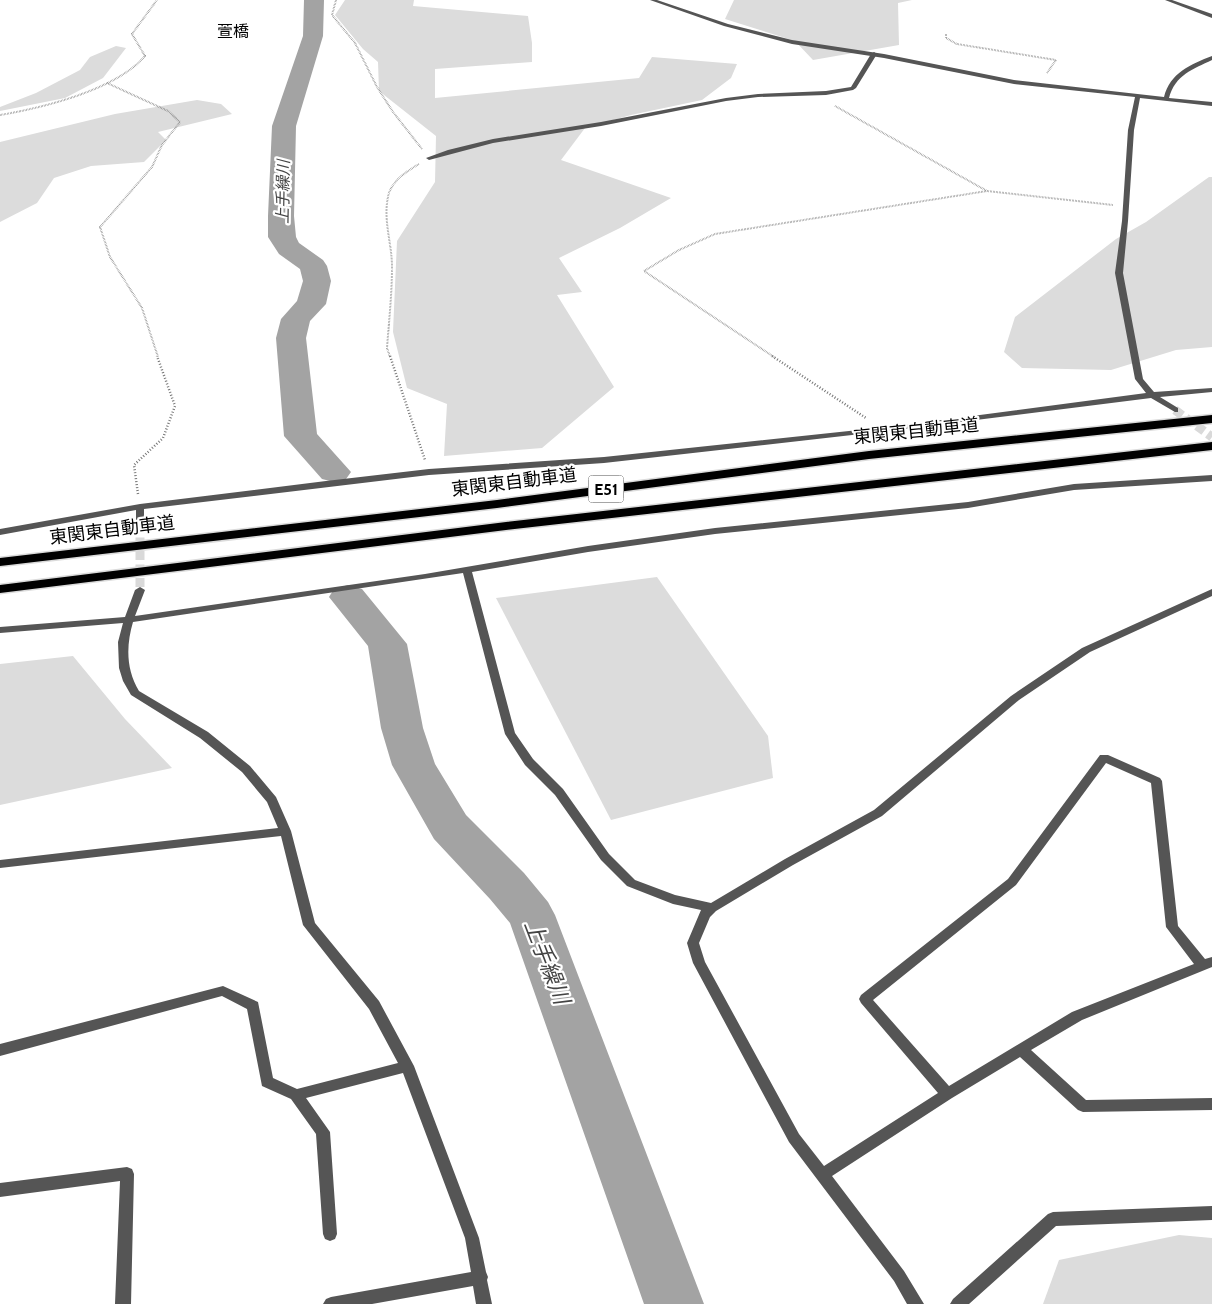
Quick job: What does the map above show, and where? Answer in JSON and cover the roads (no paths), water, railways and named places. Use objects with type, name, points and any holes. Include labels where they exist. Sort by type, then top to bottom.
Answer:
[{"type":"highway","name":"東関東自動車道","points":[[0,562],[496,504],[869,455],[1212,419]]},
{"type":"highway","name":"E51","points":[[0,589],[506,526],[1212,446]]},
{"type":"street","points":[[652,0],[726,25],[792,42],[874,54],[1037,85],[1212,104]]},
{"type":"street","points":[[1167,0],[1212,16]]},
{"type":"street","points":[[429,158],[455,149],[504,138],[601,124],[725,99],[746,96],[837,92],[854,88],[874,54]]},
{"type":"street","points":[[1166,99],[1168,87],[1179,74],[1212,58]]},
{"type":"street","points":[[1138,96],[1131,130],[1119,273],[1139,379],[1152,395],[1174,410]]},
{"type":"street","points":[[0,532],[140,507],[429,472],[604,460],[882,429],[1152,395],[1212,390]]},
{"type":"street","points":[[0,630],[127,620],[467,570],[588,549],[714,531],[968,505],[1074,487],[1212,478]]},
{"type":"street","points":[[140,507],[140,524]]},
{"type":"street","points":[[467,570],[510,734],[529,762],[559,792],[605,857],[631,883],[673,899],[712,908]]},
{"type":"street","points":[[140,590],[127,620],[122,654],[123,670],[127,684],[135,693],[204,735],[246,769],[272,800],[285,831],[309,925],[374,1005],[407,1066],[472,1238],[484,1304]]},
{"type":"street","points":[[916,1304],[899,1276],[794,1138],[699,963],[693,943],[705,914],[790,862],[878,813],[1015,698],[1086,650],[1212,592]]},
{"type":"street","points":[[822,1175],[948,1094],[1077,1016],[1207,964],[1172,927],[1156,781],[1104,758],[1012,882],[865,999],[948,1094]]},
{"type":"street","points":[[0,864],[285,831]]},
{"type":"street","points":[[0,1050],[223,991],[253,1006],[267,1082],[296,1095],[323,1132],[330,1234]]},
{"type":"street","points":[[1022,1050],[1083,1106],[1212,1104]]},
{"type":"street","points":[[296,1095],[407,1066]]},
{"type":"street","points":[[0,1190],[127,1174],[123,1304]]},
{"type":"street","points":[[958,1304],[1053,1219],[1212,1213]]},
{"type":"street","points":[[331,1304],[373,1300],[480,1277]]},
{"type":"waterway","name":"上手繰川","points":[[314,0],[313,36],[284,126],[281,216],[282,237],[289,248],[313,266],[317,281],[311,304],[296,319],[291,338],[301,436],[334,472]]},
{"type":"waterway","name":"上手繰川","points":[[348,597],[387,644],[402,728],[414,765],[450,827],[507,886],[531,915],[674,1304]]},
{"type":"tunnel","points":[[1175,410],[1212,437]]},
{"type":"tunnel","points":[[140,524],[140,590]]},
{"type":"district","name":"萱橋","points":[[233,31]]}]
